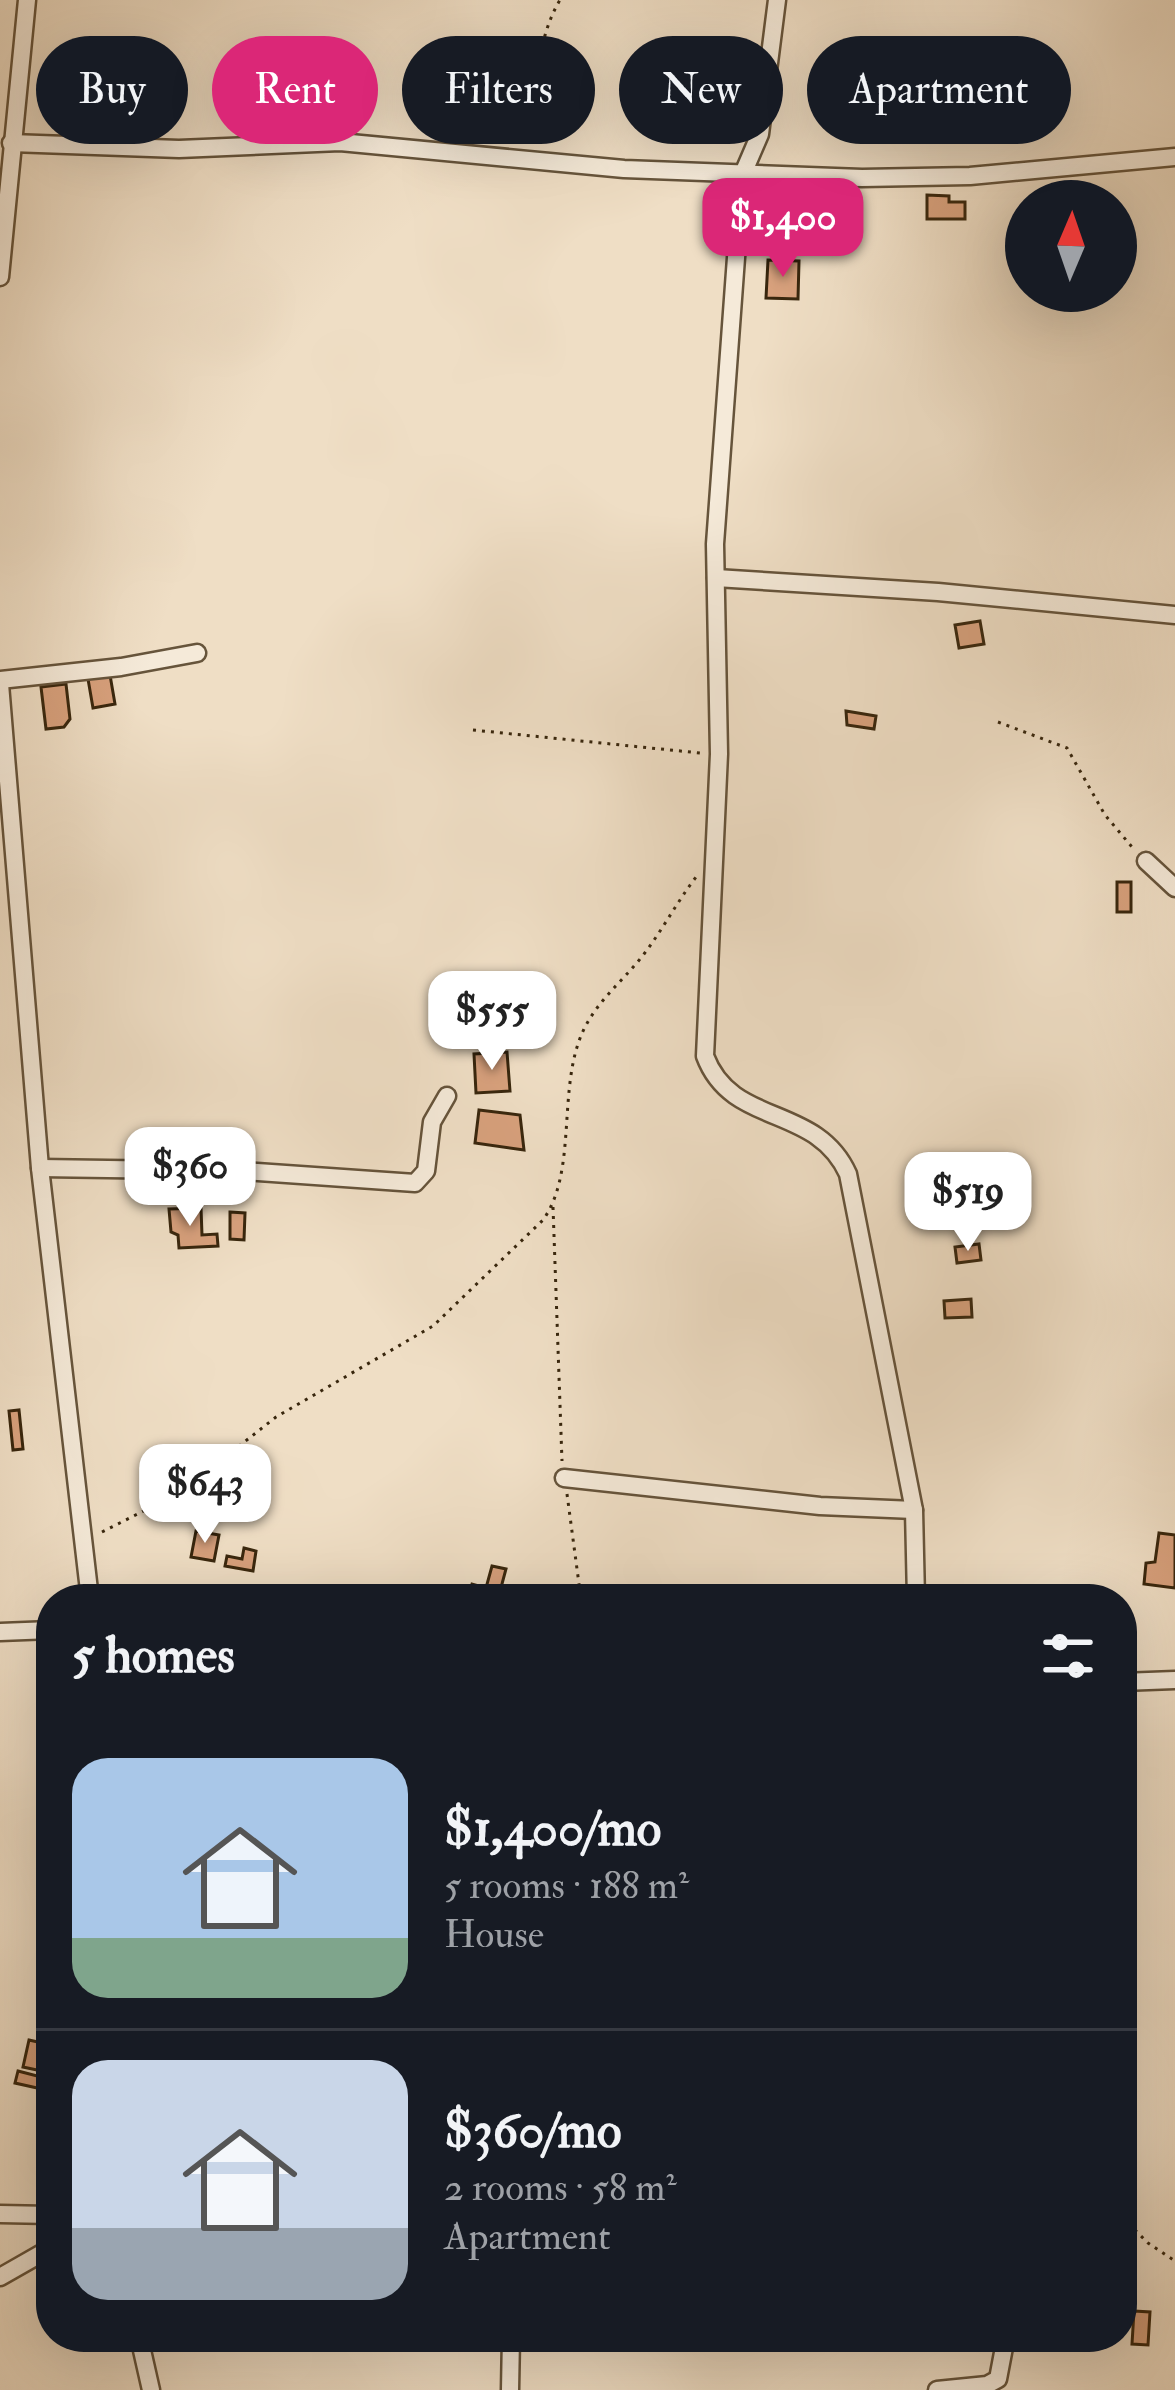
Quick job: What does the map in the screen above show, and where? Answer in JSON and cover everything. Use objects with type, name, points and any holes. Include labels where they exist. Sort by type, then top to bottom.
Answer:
[{"type":"street","points":[[0,277],[26,0]]},
{"type":"street","points":[[777,0],[760,134],[742,176],[716,578],[719,754],[705,1056],[714,1080],[735,1099],[815,1132],[838,1152],[858,1218],[914,1510],[916,1584]]},
{"type":"street","points":[[11,143],[179,148],[340,142],[535,163],[742,176],[970,176],[1175,157]]},
{"type":"street","points":[[716,578],[938,592],[1175,615]]},
{"type":"street","points":[[89,1584],[40,1168],[0,682],[121,668],[197,652]]},
{"type":"street","points":[[1146,861],[1175,888]]},
{"type":"street","points":[[40,1168],[243,1171],[416,1183],[427,1171],[432,1122],[447,1096]]},
{"type":"street","points":[[564,1478],[820,1506],[914,1510]]},
{"type":"street","points":[[0,1631],[36,1630]]},
{"type":"street","points":[[1137,1681],[1175,1680]]},
{"type":"street","points":[[0,2214],[36,2215]]},
{"type":"street","points":[[0,2277],[36,2257]]},
{"type":"street","points":[[142,2352],[151,2390]]},
{"type":"street","points":[[511,2352],[512,2389]]},
{"type":"street","points":[[937,2390],[988,2385],[998,2379],[1003,2352]]},
{"type":"path","points":[[535,163],[539,65],[549,18],[560,0]]},
{"type":"path","points":[[998,722],[1067,748],[1105,815],[1146,861]]},
{"type":"path","points":[[473,730],[719,754]]},
{"type":"path","points":[[579,1584],[564,1478],[553,1205],[561,1175],[568,1081],[588,1016],[647,950],[716,850]]},
{"type":"path","points":[[84,1540],[181,1492],[276,1417],[433,1326],[553,1205]]},
{"type":"path","points":[[1137,2232],[1175,2261]]},
{"type":"building","points":[[927,195],[965,202],[965,219],[927,219]]},
{"type":"building","points":[[779,197],[814,197],[814,220],[779,220]]},
{"type":"building","points":[[768,260],[799,261],[798,299],[766,298]]},
{"type":"building","points":[[980,621],[984,644],[959,648],[955,625]]},
{"type":"building","points":[[110,675],[115,704],[93,708],[88,679]]},
{"type":"building","points":[[66,684],[70,719],[64,727],[46,729],[41,687]]},
{"type":"building","points":[[846,711],[876,716],[874,729],[847,725]]},
{"type":"building","points":[[1117,882],[1131,882],[1131,912],[1117,912]]},
{"type":"building","points":[[507,1052],[510,1091],[476,1093],[474,1054]]},
{"type":"building","points":[[479,1110],[520,1115],[524,1150],[475,1143]]},
{"type":"building","points":[[201,1208],[202,1235],[217,1234],[218,1246],[179,1248],[178,1235],[171,1232],[169,1209]]},
{"type":"building","points":[[230,1212],[245,1213],[244,1240],[230,1239]]},
{"type":"building","points":[[979,1244],[981,1260],[957,1263],[955,1247]]},
{"type":"building","points":[[971,1299],[972,1317],[945,1318],[944,1301]]},
{"type":"building","points":[[19,1410],[23,1449],[13,1450],[9,1411]]},
{"type":"building","points":[[196,1531],[219,1535],[214,1561],[191,1557]]},
{"type":"building","points":[[1159,1533],[1175,1535],[1175,1588],[1144,1584],[1146,1563],[1155,1562]]},
{"type":"building","points":[[244,1548],[256,1551],[253,1571],[225,1566],[227,1556],[242,1559]]},
{"type":"building","points":[[492,1566],[506,1569],[502,1584],[487,1584]]},
{"type":"building","points":[[29,2040],[36,2042],[36,2070],[23,2067]]},
{"type":"building","points":[[18,2071],[36,2076],[36,2088],[15,2083]]},
{"type":"building","points":[[1137,2311],[1150,2312],[1148,2345],[1137,2344]]}]
